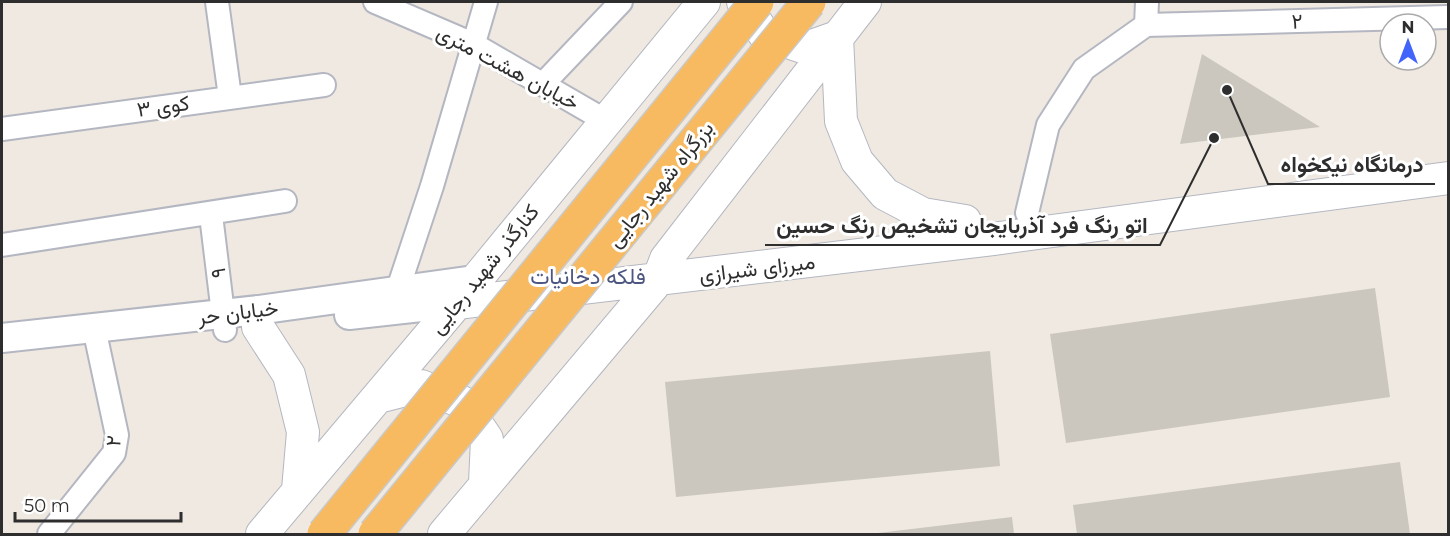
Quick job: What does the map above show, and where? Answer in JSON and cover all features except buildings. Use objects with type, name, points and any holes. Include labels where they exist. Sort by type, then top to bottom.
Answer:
[{"type":"highway","name":"بزرگراه شهید رجایی","points":[[324,534],[756,2]]},
{"type":"highway","name":"بزرگراه شهید رجایی","points":[[375,534],[809,2]]},
{"type":"main road","points":[[743,2],[764,34],[806,48],[837,37]]},
{"type":"main road","points":[[444,534],[662,269],[865,2]]},
{"type":"main road","name":"کنارگذر شهید رجایی","points":[[262,534],[606,121],[695,6]]},
{"type":"main road","points":[[837,37],[841,121],[857,161],[885,194],[923,214],[965,221]]},
{"type":"main road","name":"میرزای شیرازی","points":[[662,269],[965,221],[1449,157]]},
{"type":"main road","name":"میرزای شیرازی","points":[[466,291],[662,269],[982,241],[1449,178]]},
{"type":"main road","points":[[258,327],[289,375],[303,432],[298,490]]},
{"type":"main road","points":[[378,397],[421,386],[462,402],[487,439],[485,483]]},
{"type":"street","points":[[217,2],[230,97]]},
{"type":"street","name":"خیابان هشت متری","points":[[375,2],[472,44],[606,121]]},
{"type":"street","points":[[394,300],[432,186],[486,2]]},
{"type":"street","points":[[543,84],[621,2]]},
{"type":"street","points":[[1027,213],[1048,125],[1084,69],[1146,26],[1147,2]]},
{"type":"street","name":"۲","points":[[1146,26],[1449,17]]},
{"type":"street","name":"کوی ۳","points":[[2,129],[324,84]]},
{"type":"street","points":[[2,245],[211,215],[285,201]]},
{"type":"street","name":"۹","points":[[211,215],[224,322]]},
{"type":"street","name":"خیابان حر","points":[[2,338],[96,336],[466,291]]},
{"type":"street","name":"خیابان حر","points":[[224,322],[258,327],[394,300]]},
{"type":"street","name":"۲","points":[[49,534],[114,453],[117,435],[96,336]]},
{"type":"street","name":"خیابان حر","points":[[2,355],[96,336]]},
{"type":"place","name":"درمانگاه نیکخواه","points":[[1227,90]]},
{"type":"place","name":"اتو رنگ فرد آذربایجان تشخیص رنگ حسین","points":[[1214,138]]},
{"type":"district","name":"فلکه دخانیات","points":[[588,276]]}]
